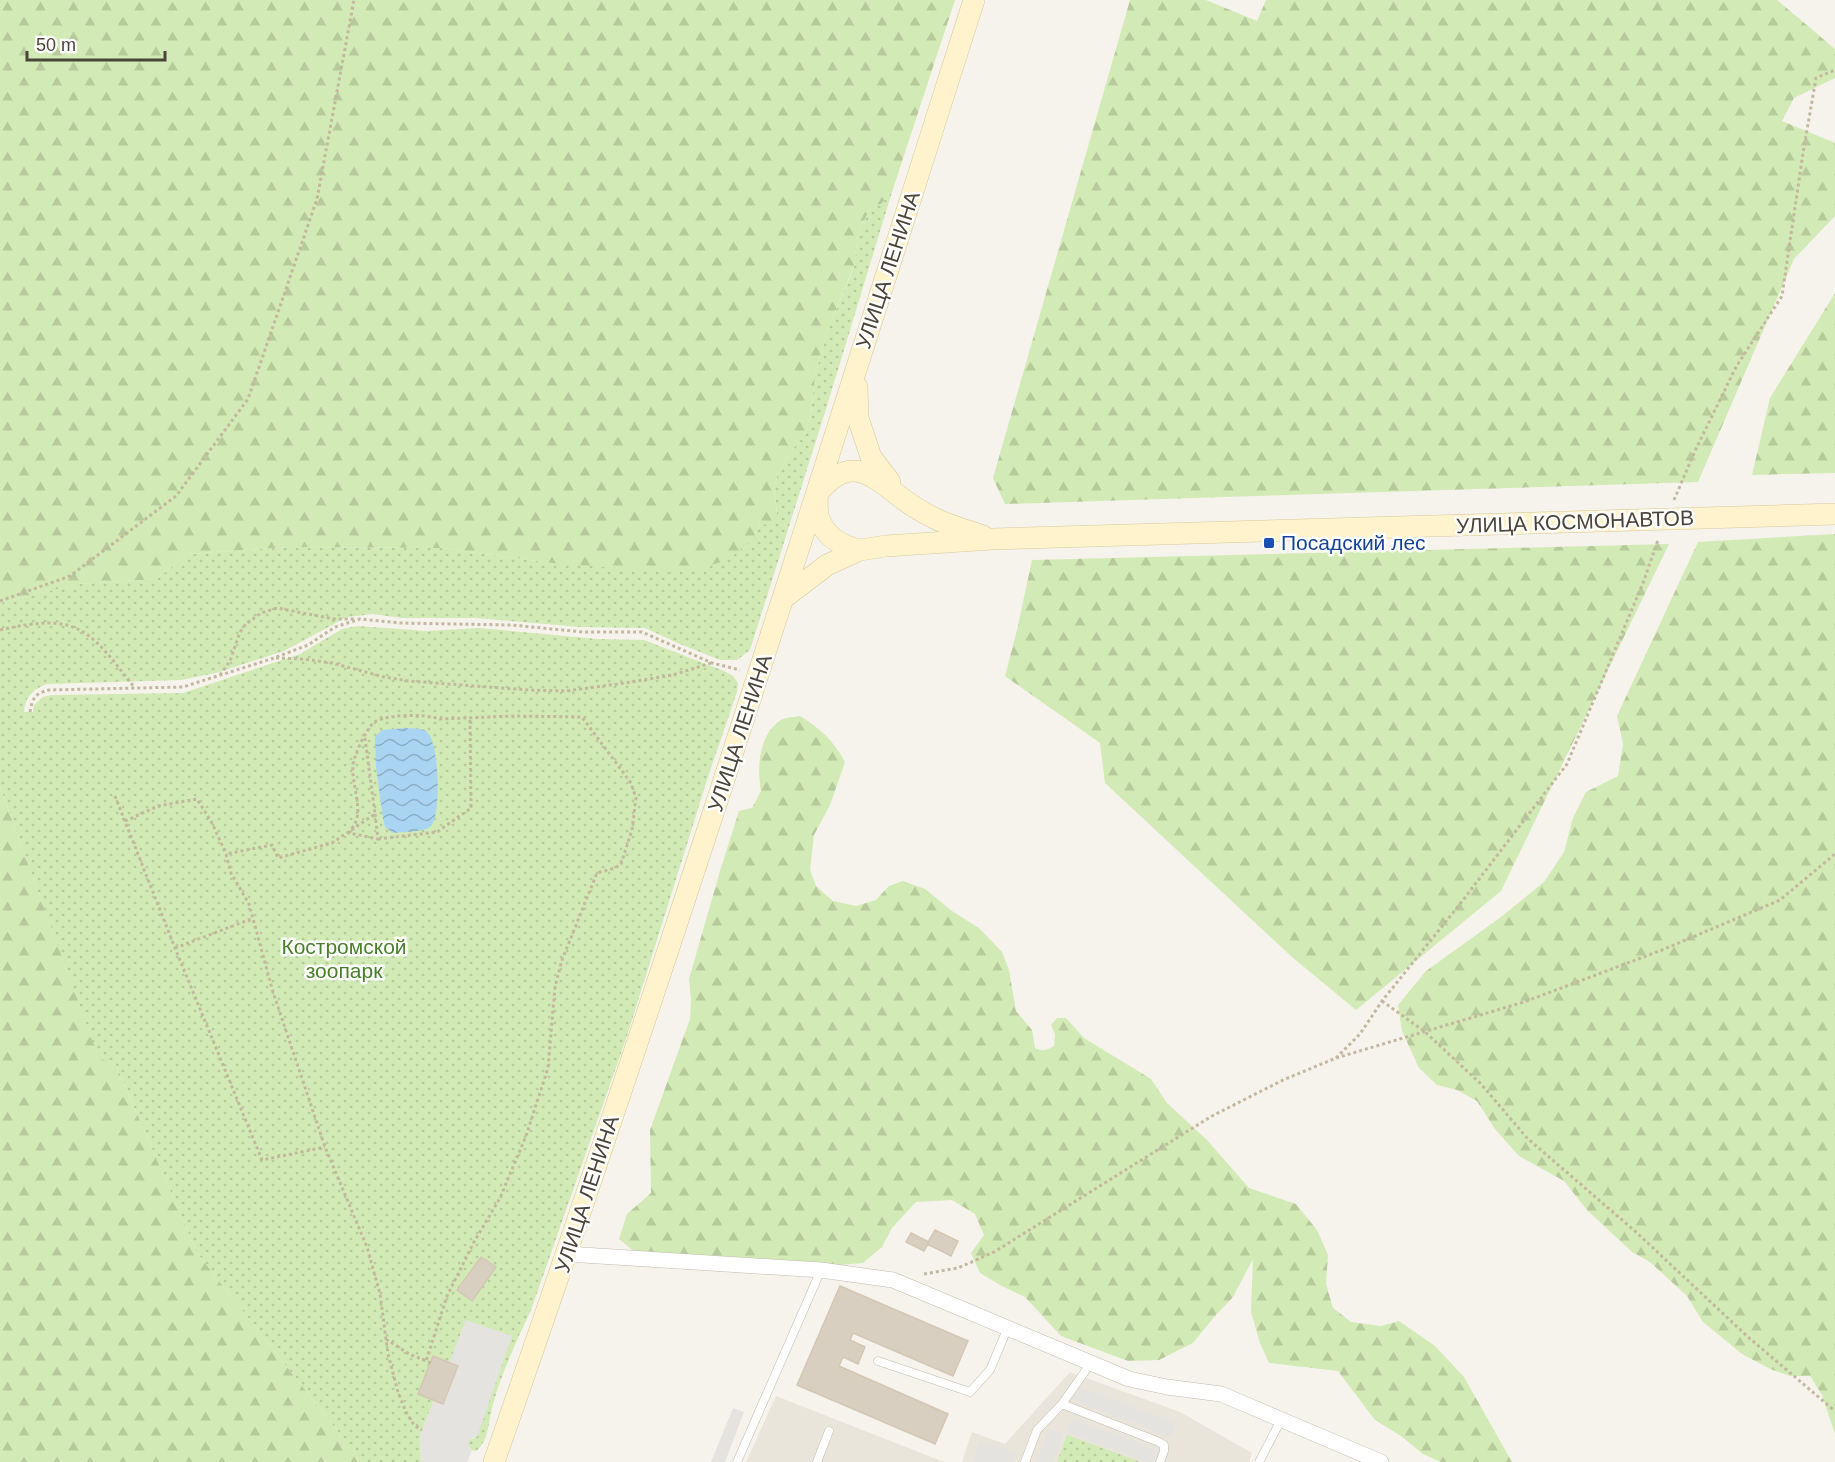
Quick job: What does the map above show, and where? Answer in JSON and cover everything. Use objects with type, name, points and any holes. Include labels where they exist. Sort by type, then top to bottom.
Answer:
[{"type":"main road","name":"УЛИЦА ЛЕНИНА","points":[[494,1462],[567,1254],[759,674],[974,0]]},
{"type":"main road","points":[[857,368],[858,418],[871,457],[901,498]]},
{"type":"main road","points":[[860,550],[844,546],[828,534],[818,518],[817,494],[828,480],[843,472],[862,471],[879,479],[901,498],[935,519],[992,539]]},
{"type":"main road","name":"УЛИЦА КОСМОНАВТОВ","points":[[784,597],[827,565],[860,550],[886,546],[992,539],[1835,514]]},
{"type":"street","points":[[567,1254],[821,1270],[893,1280],[1129,1379],[1221,1394],[1381,1462]]},
{"type":"lane","points":[[739,1462],[821,1270]]},
{"type":"lane","points":[[878,1361],[970,1392],[990,1370],[1008,1328]]},
{"type":"lane","points":[[1025,1462],[1037,1430],[1062,1404],[1091,1363]]},
{"type":"lane","points":[[1062,1404],[1159,1442],[1164,1445],[1160,1462]]},
{"type":"lane","points":[[1259,1462],[1281,1420]]},
{"type":"lane","points":[[817,1462],[829,1431]]},
{"type":"path","points":[[0,601],[70,576],[176,496],[248,399],[317,199],[354,0]]},
{"type":"path","points":[[1336,1058],[1360,1034],[1382,1001],[1567,764],[1643,583],[1666,519],[1695,451],[1736,367],[1782,296],[1816,78],[1835,70]]},
{"type":"path","points":[[220,676],[230,661],[240,632],[246,624],[261,613],[278,608],[334,619],[400,623],[511,624],[583,632],[642,632],[712,663],[759,674]]},
{"type":"path","points":[[30,712],[31,702],[40,692],[50,690],[183,687],[308,645],[335,627],[360,619]]},
{"type":"path","points":[[0,630],[48,622],[66,624],[80,629],[95,639],[134,687]]},
{"type":"path","points":[[274,658],[332,663],[384,677],[439,685],[566,691],[673,675],[712,663]]},
{"type":"path","points":[[349,833],[357,819],[352,777],[357,749],[365,738],[368,728],[385,718],[582,717],[631,783],[636,798],[636,813],[621,864],[597,873],[562,960],[555,987],[548,1068],[526,1136],[500,1198],[474,1242],[447,1296],[428,1362],[402,1350],[386,1339]]},
{"type":"path","points":[[349,833],[378,839],[437,832],[471,808],[470,718]]},
{"type":"path","points":[[365,738],[378,839]]},
{"type":"path","points":[[114,796],[262,1160],[326,1147]]},
{"type":"path","points":[[124,821],[158,806],[197,799],[212,823],[226,854],[231,873],[249,904],[273,992],[326,1147],[367,1247],[380,1294],[392,1372],[406,1412],[414,1425],[422,1430]]},
{"type":"path","points":[[226,854],[272,845],[278,858],[332,843],[375,814]]},
{"type":"path","points":[[893,1280],[957,1268],[994,1252],[1212,1116],[1283,1080],[1336,1058],[1534,998],[1662,950],[1780,900],[1835,854]]},
{"type":"path","points":[[175,948],[252,918]]},
{"type":"path","points":[[1382,1001],[1424,1031],[1481,1084],[1527,1138],[1636,1232],[1748,1337],[1835,1411]]},
{"type":"shaded area","points":[[466,1320],[512,1336],[477,1437],[468,1442],[472,1450],[467,1462],[421,1462],[420,1435],[434,1400],[444,1403],[458,1367],[449,1363]]},
{"type":"shaded area","points":[[1070,1372],[1180,1412],[1252,1453],[1249,1462],[962,1462],[972,1432],[1005,1444]]},
{"type":"shaded area","points":[[1080,1387],[1176,1423],[1171,1437],[1075,1401]]},
{"type":"shaded area","points":[[776,1396],[944,1462],[746,1462]]},
{"type":"shaded area","points":[[733,1408],[744,1412],[725,1462],[711,1462]]},
{"type":"shaded area","points":[[1072,1419],[1157,1450],[1153,1462],[1067,1432]]},
{"type":"shaded area","points":[[1049,1429],[1064,1434],[1053,1462],[1036,1462]]},
{"type":"shaded area","points":[[980,1440],[1016,1453],[1013,1462],[972,1462]]},
{"type":"green space","points":[[0,0],[955,0],[892,192],[881,204],[871,206],[858,234],[854,266],[827,331],[815,376],[811,415],[804,436],[778,473],[774,489],[777,513],[770,525],[760,524],[753,539],[728,560],[697,569],[666,572],[552,563],[440,548],[290,547],[187,554],[157,579],[78,584],[0,603]]},
{"type":"green space","points":[[1130,0],[1206,0],[1257,21],[1266,0],[1777,0],[1835,49],[1835,78],[1794,98],[1782,121],[1835,143],[1835,216],[1794,259],[1698,482],[1005,504],[993,478]]},
{"type":"green space","name":"Костромской зоопарк","points":[[892,192],[750,650],[737,660],[720,660],[645,628],[580,627],[475,618],[401,618],[373,614],[347,617],[284,651],[216,673],[181,680],[47,684],[34,691],[26,702],[24,712],[33,712],[34,705],[43,697],[51,695],[183,693],[300,654],[342,629],[358,626],[427,631],[479,628],[598,639],[644,640],[724,671],[733,676],[738,683],[627,1036],[531,1310],[499,1386],[483,1443],[476,1451],[467,1445],[470,1439],[475,1438],[458,1366],[443,1404],[434,1400],[420,1435],[421,1462],[362,1462],[197,1253],[116,1065],[99,1059],[0,787],[0,603],[78,584],[157,579],[187,554],[290,547],[440,548],[552,563],[753,539],[760,524],[777,513],[774,489],[778,473],[804,436],[811,415],[815,376],[827,331],[854,267],[858,234],[871,206],[881,204]]},
{"type":"green space","points":[[1835,293],[1835,473],[1752,475],[1770,398]]},
{"type":"green space","points":[[1835,534],[1835,1434],[1822,1395],[1810,1376],[1790,1376],[1770,1369],[1742,1354],[1703,1322],[1687,1296],[1650,1262],[1632,1252],[1587,1210],[1564,1181],[1519,1156],[1495,1129],[1477,1101],[1457,1090],[1437,1085],[1419,1068],[1402,1031],[1398,1005],[1426,971],[1501,917],[1544,882],[1564,852],[1573,818],[1586,792],[1618,776],[1623,744],[1617,716],[1698,542]]},
{"type":"green space","points":[[1669,544],[1501,891],[1356,1010],[1292,957],[1105,783],[1100,743],[1005,676],[1032,560]]},
{"type":"green space","points":[[800,716],[826,736],[845,762],[830,805],[814,835],[810,870],[816,886],[833,901],[856,906],[876,900],[889,886],[903,881],[925,889],[952,911],[979,928],[1002,952],[1009,970],[1016,1011],[1032,1030],[1035,1048],[1045,1050],[1054,1046],[1055,1034],[1051,1025],[1057,1018],[1066,1018],[1084,1038],[1151,1079],[1167,1103],[1207,1140],[1249,1188],[1296,1204],[1317,1230],[1328,1255],[1326,1284],[1333,1308],[1351,1322],[1381,1326],[1399,1321],[1435,1346],[1464,1377],[1512,1462],[1441,1462],[1423,1454],[1401,1436],[1375,1420],[1338,1371],[1269,1363],[1260,1343],[1251,1312],[1253,1259],[1233,1297],[1193,1343],[1159,1360],[1128,1361],[1061,1336],[1025,1297],[980,1273],[971,1253],[984,1235],[975,1214],[952,1200],[916,1202],[892,1228],[882,1247],[863,1263],[814,1267],[635,1252],[619,1239],[627,1214],[651,1193],[650,1130],[690,1019],[689,979],[739,811],[752,808],[761,791],[759,772],[761,752],[773,726],[781,720]]},
{"type":"green space","points":[[0,787],[99,1058],[116,1065],[197,1253],[362,1462],[0,1462]]},
{"type":"green space","points":[[1067,1435],[1141,1462],[1057,1462]]},
{"type":"water","points":[[406,728],[423,730],[432,740],[437,765],[438,796],[434,821],[430,827],[418,831],[393,833],[385,827],[383,819],[376,767],[375,737],[382,730]]},
{"type":"building","points":[[935,1230],[958,1241],[951,1256],[927,1244]]},
{"type":"building","points":[[911,1233],[929,1242],[924,1251],[906,1242]]},
{"type":"building","points":[[481,1257],[496,1267],[472,1301],[457,1290]]},
{"type":"building","points":[[840,1286],[968,1341],[953,1376],[853,1333],[850,1340],[865,1347],[858,1364],[843,1357],[839,1366],[948,1414],[935,1444],[797,1385]]},
{"type":"building","points":[[433,1356],[458,1366],[443,1404],[418,1394]]},
{"type":"place","name":"Посадский лес","points":[[1269,543]]}]
